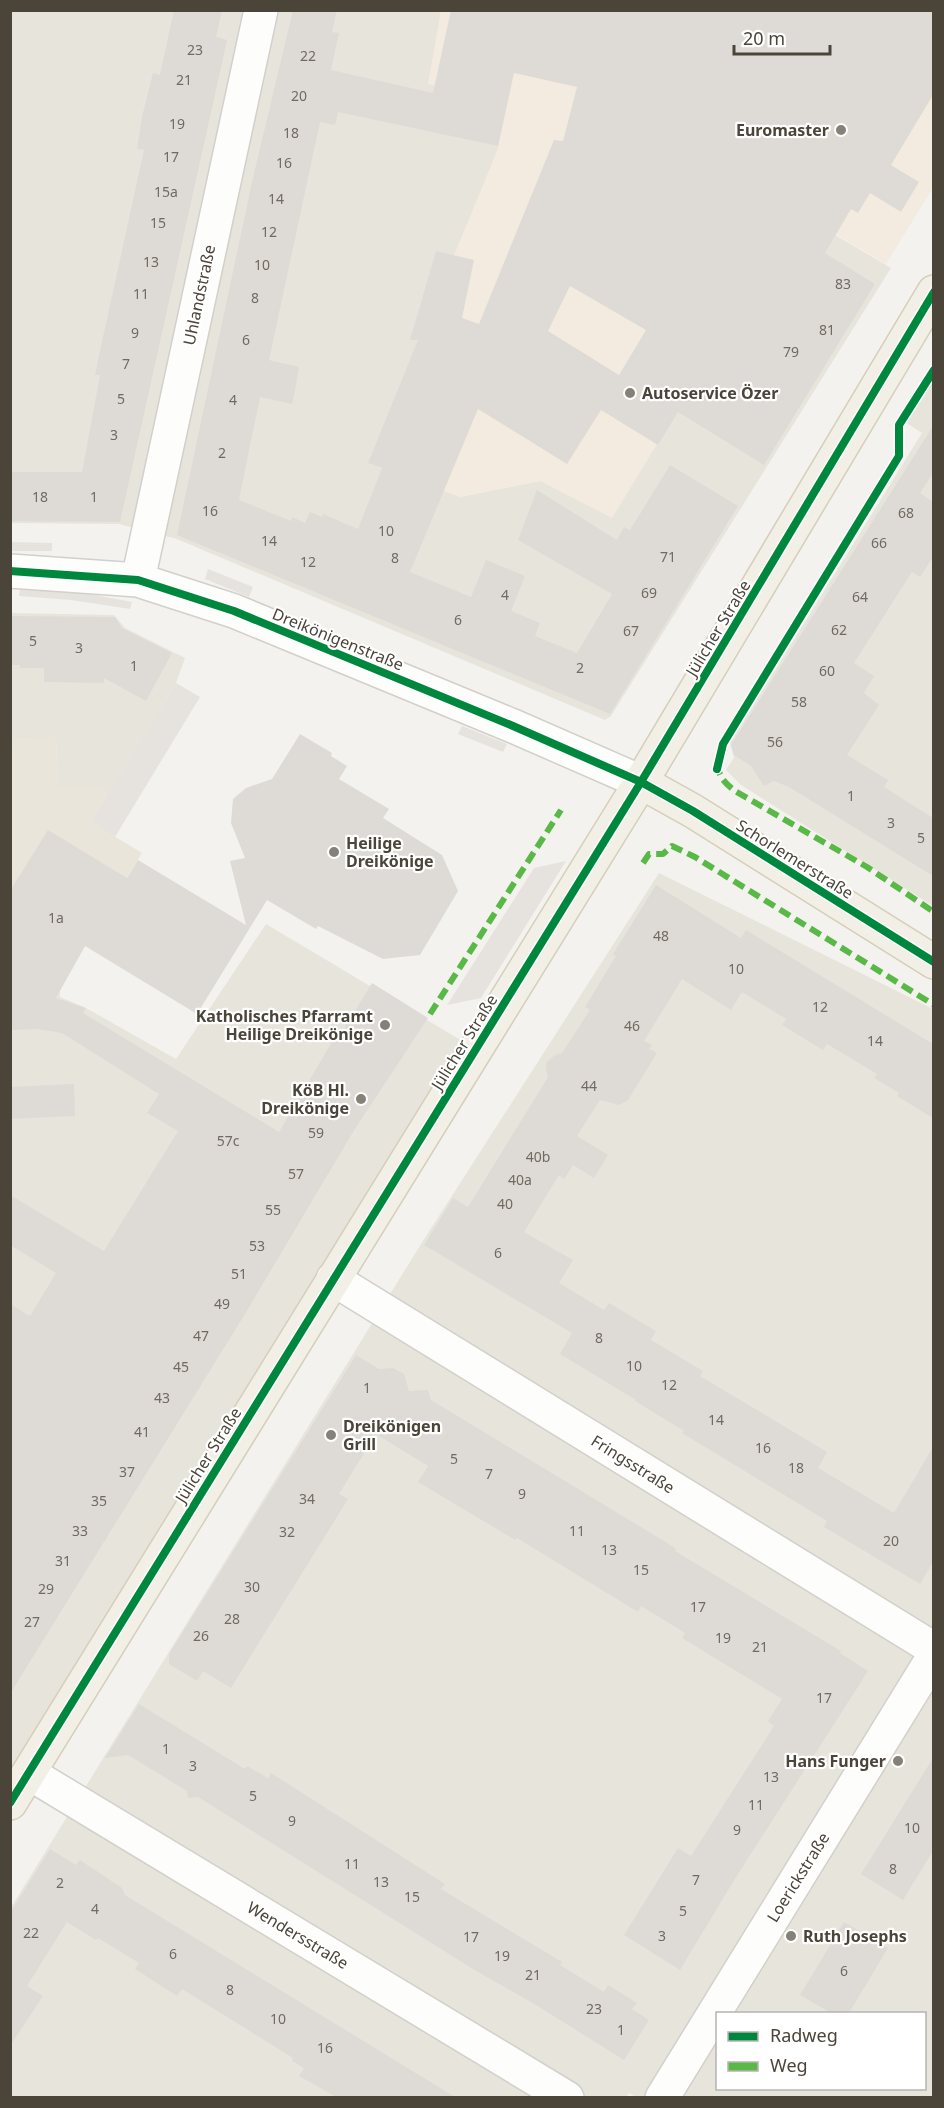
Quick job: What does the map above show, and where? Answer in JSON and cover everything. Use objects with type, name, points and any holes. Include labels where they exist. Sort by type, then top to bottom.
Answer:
[{"type":"main road","name":"Jülicher Straße","points":[[10,1803],[641,782],[800,519],[933,292]]},
{"type":"main road","name":"Schorlemerstraße","points":[[641,782],[693,811],[933,962]]},
{"type":"street","name":"Uhlandstraße","points":[[138,580],[261,10]]},
{"type":"street","name":"Dreikönigenstraße","points":[[10,571],[138,580],[234,611],[513,726],[641,782]]},
{"type":"street","name":"Fringsstraße","points":[[333,1279],[933,1648]]},
{"type":"street","name":"Loerickstraße","points":[[662,2097],[933,1656]]},
{"type":"street","name":"Wendersstraße","points":[[29,1773],[567,2097]]},
{"type":"shaded area","points":[[11,11],[441,11],[429,84],[508,102],[498,149],[455,255],[459,497],[540,481],[779,202],[891,268],[611,716],[605,720],[177,539],[119,524],[11,523]]},
{"type":"shaded area","points":[[441,11],[838,11],[933,64],[933,188],[886,264],[780,202],[720,341],[612,518],[540,481],[460,497],[368,463],[498,149],[508,102],[428,84]]},
{"type":"shaded area","points":[[933,377],[933,906],[741,785],[726,770],[734,758],[730,743],[922,433],[905,422]]},
{"type":"shaded area","points":[[11,542],[52,543],[52,551],[11,551]]},
{"type":"shaded area","points":[[208,569],[253,587],[249,597],[205,579]]},
{"type":"shaded area","points":[[20,588],[73,591],[132,602],[130,609],[71,600],[19,596]]},
{"type":"shaded area","points":[[10,613],[114,615],[125,628],[185,658],[176,683],[108,795],[98,788],[58,788],[56,738],[11,739]]},
{"type":"shaded area","points":[[176,683],[200,697],[115,837],[91,822]]},
{"type":"shaded area","points":[[462,726],[507,744],[503,752],[458,734]]},
{"type":"shaded area","points":[[56,737],[58,788],[98,788],[108,795],[91,822],[142,853],[85,946],[60,990],[60,997],[11,997],[10,739]]},
{"type":"shaded area","points":[[566,861],[481,998],[447,1005],[534,868]]},
{"type":"shaded area","points":[[659,873],[933,1009],[933,2097],[637,2098],[629,2093],[626,2098],[11,2097],[10,1909],[421,1244]]},
{"type":"shaded area","points":[[266,924],[474,1048],[11,1796],[11,997],[60,997],[86,1008],[176,1059]]},
{"type":"building","points":[[174,10],[222,10],[216,37],[227,40],[120,522],[10,521],[10,472],[82,472],[100,375],[95,375],[144,150],[137,149],[142,117],[153,73],[160,75]]},
{"type":"building","points":[[293,10],[337,10],[332,32],[339,33],[331,70],[433,93],[451,10],[933,10],[933,95],[891,165],[919,182],[901,212],[870,193],[858,213],[851,209],[825,253],[875,284],[764,465],[678,412],[658,445],[601,410],[567,464],[478,409],[410,572],[471,597],[486,560],[525,576],[511,611],[540,623],[535,636],[577,653],[612,594],[518,540],[537,490],[617,540],[624,527],[630,530],[670,465],[738,506],[610,714],[177,535],[252,182]],"holes":[[[514,73],[577,87],[563,141],[554,140],[479,324],[462,318],[474,260],[436,251],[410,340],[418,340],[368,463],[382,468],[358,529],[323,514],[322,517],[310,512],[305,523],[292,517],[291,521],[239,500],[260,397],[292,404],[299,367],[269,360],[320,122],[335,125],[338,112],[498,146]],[[570,286],[646,330],[619,375],[548,331]]]},
{"type":"building","points":[[933,426],[933,473],[920,493],[933,502],[933,557],[920,577],[912,572],[854,663],[874,676],[864,693],[879,705],[847,755],[888,780],[884,787],[933,818],[933,876],[789,787],[774,781],[764,786],[751,766],[734,755],[731,745]]},
{"type":"building","points":[[10,616],[115,617],[122,628],[172,653],[146,701],[104,678],[104,683],[44,682],[44,668],[20,668],[20,665],[10,665]]},
{"type":"building","points":[[300,734],[332,753],[331,756],[347,766],[339,779],[389,809],[383,818],[442,855],[458,891],[420,955],[383,959],[318,926],[316,929],[267,900],[197,1014],[85,946],[56,998],[86,1008],[83,1013],[279,1132],[339,1030],[342,1032],[372,983],[428,1018],[353,1132],[245,1314],[10,1694],[10,1304],[30,1316],[56,1273],[10,1245],[10,1195],[104,1251],[178,1131],[147,1113],[159,1094],[62,1033],[37,1029],[10,1030],[10,891],[48,830],[127,878],[138,860],[246,925],[230,861],[245,858],[231,823],[233,799],[246,788],[272,779]]},
{"type":"building","points":[[656,885],[741,938],[746,930],[933,1044],[933,1118],[897,1096],[899,1093],[874,1078],[877,1074],[827,1044],[823,1050],[782,1025],[786,1019],[742,992],[731,1010],[682,979],[644,1041],[652,1045],[649,1049],[657,1053],[628,1100],[619,1105],[600,1100],[577,1136],[608,1155],[594,1178],[573,1165],[564,1179],[559,1175],[524,1232],[573,1260],[559,1283],[604,1310],[609,1303],[656,1331],[651,1340],[703,1371],[700,1376],[827,1452],[818,1468],[894,1513],[933,1447],[933,1562],[920,1584],[824,1527],[827,1521],[682,1433],[684,1431],[560,1354],[572,1333],[424,1245],[453,1198],[468,1207],[548,1077],[547,1062],[555,1055],[562,1053],[590,1010],[585,1007],[616,956],[613,954]]},
{"type":"building","points":[[74,1084],[75,1116],[10,1119],[10,1087]]},
{"type":"building","points":[[356,1355],[379,1369],[393,1368],[404,1374],[409,1391],[428,1390],[431,1400],[664,1541],[676,1549],[675,1551],[841,1651],[840,1653],[868,1671],[733,1882],[680,1970],[624,1935],[678,1848],[691,1856],[774,1726],[768,1721],[782,1699],[682,1638],[685,1633],[641,1606],[638,1612],[517,1538],[515,1540],[418,1482],[428,1466],[376,1434],[339,1494],[348,1499],[231,1688],[203,1671],[197,1681],[169,1664],[169,1654]]},
{"type":"building","points":[[139,1704],[245,1769],[247,1766],[268,1778],[271,1773],[445,1884],[441,1889],[562,1962],[560,1965],[604,1992],[608,1985],[637,2003],[632,2009],[649,2020],[624,2060],[473,1969],[198,1797],[188,1798],[187,1791],[128,1755],[105,1758]]},
{"type":"building","points":[[933,1758],[933,1851],[903,1900],[861,1874]]},
{"type":"building","points":[[50,1849],[76,1865],[80,1860],[122,1888],[125,1895],[455,2097],[336,2097],[299,2076],[304,2068],[292,2061],[293,2058],[182,1989],[177,1996],[135,1969],[139,1963],[67,1922],[27,1986],[43,1996],[10,2046],[10,1913]]},
{"type":"building","points":[[844,1922],[888,1948],[850,2012],[829,2012],[800,1995]]},
{"type":"marked path","points":[[719,763],[720,775],[735,791],[867,867],[934,912]]},
{"type":"marked path","points":[[430,1014],[561,810]]},
{"type":"marked path","points":[[643,863],[649,854],[663,854],[672,846],[695,857],[934,1005]]},
{"type":"cycle path","points":[[10,1803],[641,782],[934,292]]},
{"type":"cycle path","points":[[717,769],[723,744],[899,456],[899,425],[934,370]]},
{"type":"cycle path","points":[[10,571],[138,580],[234,611],[513,726],[641,782],[693,811],[934,962]]},
{"type":"place","name":"Euromaster","points":[[841,130]]},
{"type":"place","name":"Autoservice Özer","points":[[630,393]]},
{"type":"place","name":"Heilige Dreikönige","points":[[334,852]]},
{"type":"place","name":"Katholisches Pfarramt Heilige Dreikönige","points":[[385,1025]]},
{"type":"place","name":"KöB Hl. Dreikönige","points":[[361,1099]]},
{"type":"place","name":"Dreikönigen Grill","points":[[331,1435]]},
{"type":"place","name":"Hans Funger","points":[[898,1761]]},
{"type":"place","name":"Ruth Josephs","points":[[791,1936]]}]
